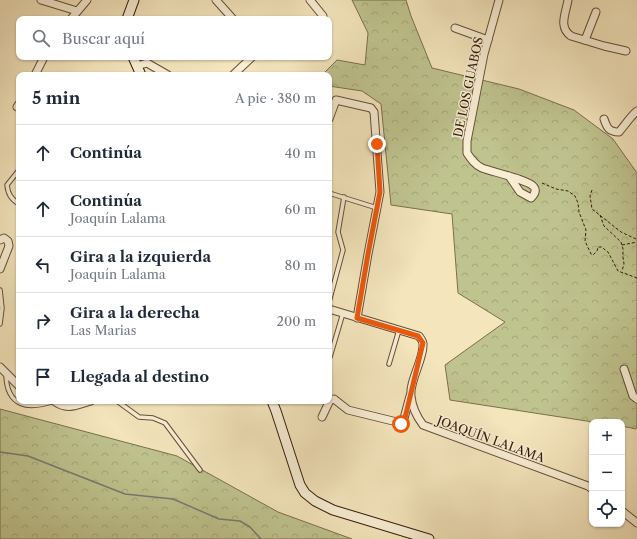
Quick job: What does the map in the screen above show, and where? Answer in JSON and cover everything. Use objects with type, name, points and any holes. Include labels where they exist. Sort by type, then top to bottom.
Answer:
[{"type":"street","points":[[41,0],[77,11]]},
{"type":"street","points":[[73,16],[87,0]]},
{"type":"street","points":[[128,16],[134,0]]},
{"type":"street","points":[[310,0],[323,16]]},
{"type":"street","name":"DE LOS GUABOS","points":[[499,0],[484,54],[467,141],[467,153],[475,164],[509,176]]},
{"type":"street","points":[[568,0],[564,19],[565,31],[571,36],[626,51]]},
{"type":"street","points":[[222,2],[231,16]]},
{"type":"street","points":[[585,40],[596,12]]},
{"type":"street","points":[[455,28],[488,40]]},
{"type":"street","points":[[36,72],[42,60]]},
{"type":"street","points":[[134,60],[139,71],[147,63],[163,72]]},
{"type":"street","points":[[237,72],[249,60]]},
{"type":"street","points":[[332,101],[371,108],[374,112],[380,192],[357,318]]},
{"type":"street","points":[[604,119],[608,128],[613,132],[619,132],[626,125],[631,115],[637,111]]},
{"type":"street","points":[[0,240],[4,238],[8,241],[9,246],[4,263],[0,269]]},
{"type":"street","name":"JOAQUÍN LALAMA","points":[[332,310],[418,336],[423,343],[411,395],[418,418],[423,425],[589,486]]},
{"type":"street","points":[[0,367],[6,374],[16,381]]},
{"type":"street","points":[[624,369],[633,396],[637,399]]},
{"type":"street","points":[[332,400],[334,399],[348,410],[401,424],[404,422],[411,395]]},
{"type":"street","points":[[58,404],[60,406],[69,407],[80,404]]},
{"type":"street","points":[[273,404],[300,485],[315,501],[333,510],[429,539]]},
{"type":"street","points":[[322,417],[328,404]]},
{"type":"street","points":[[625,513],[637,523]]},
{"type":"lane","points":[[16,174],[7,185],[8,193],[16,202]]},
{"type":"lane","points":[[332,194],[378,208]]},
{"type":"lane","points":[[332,291],[343,250],[338,232],[344,197]]},
{"type":"lane","points":[[0,290],[2,308],[0,324]]},
{"type":"lane","points":[[332,350],[343,313]]},
{"type":"lane","points":[[389,364],[399,330]]},
{"type":"lane","points":[[6,374],[6,386],[8,392],[13,400],[16,402]]},
{"type":"lane","points":[[21,404],[34,406],[42,404]]},
{"type":"lane","points":[[121,404],[139,417],[153,418],[165,423],[200,470]]},
{"type":"path","points":[[542,183],[568,190],[575,196],[586,230],[584,241],[593,255],[597,252],[598,247],[602,246],[604,250],[608,252],[618,271],[637,278]]},
{"type":"path","points":[[592,190],[590,196],[592,210],[621,232],[636,238],[637,241],[622,245]]},
{"type":"path","points":[[600,215],[604,226],[621,242],[624,264],[621,272]]},
{"type":"green space","points":[[352,0],[406,0],[432,68],[519,89],[574,110],[613,139],[637,173],[636,429],[625,427],[625,419],[589,419],[589,421],[450,400],[445,365],[505,322],[458,293],[452,214],[391,205],[381,104],[362,91],[332,86],[332,72],[325,72],[337,60],[365,65],[368,33]]},
{"type":"green space","points":[[0,409],[177,456],[278,512],[352,539],[0,539]]},
{"type":"waterway","points":[[0,452],[28,456],[125,494],[173,499],[219,519],[240,521],[250,527],[261,539]]},
{"type":"route","points":[[377,144],[380,192],[357,318],[418,336],[422,339],[423,347],[413,381],[404,422],[401,424]]}]
